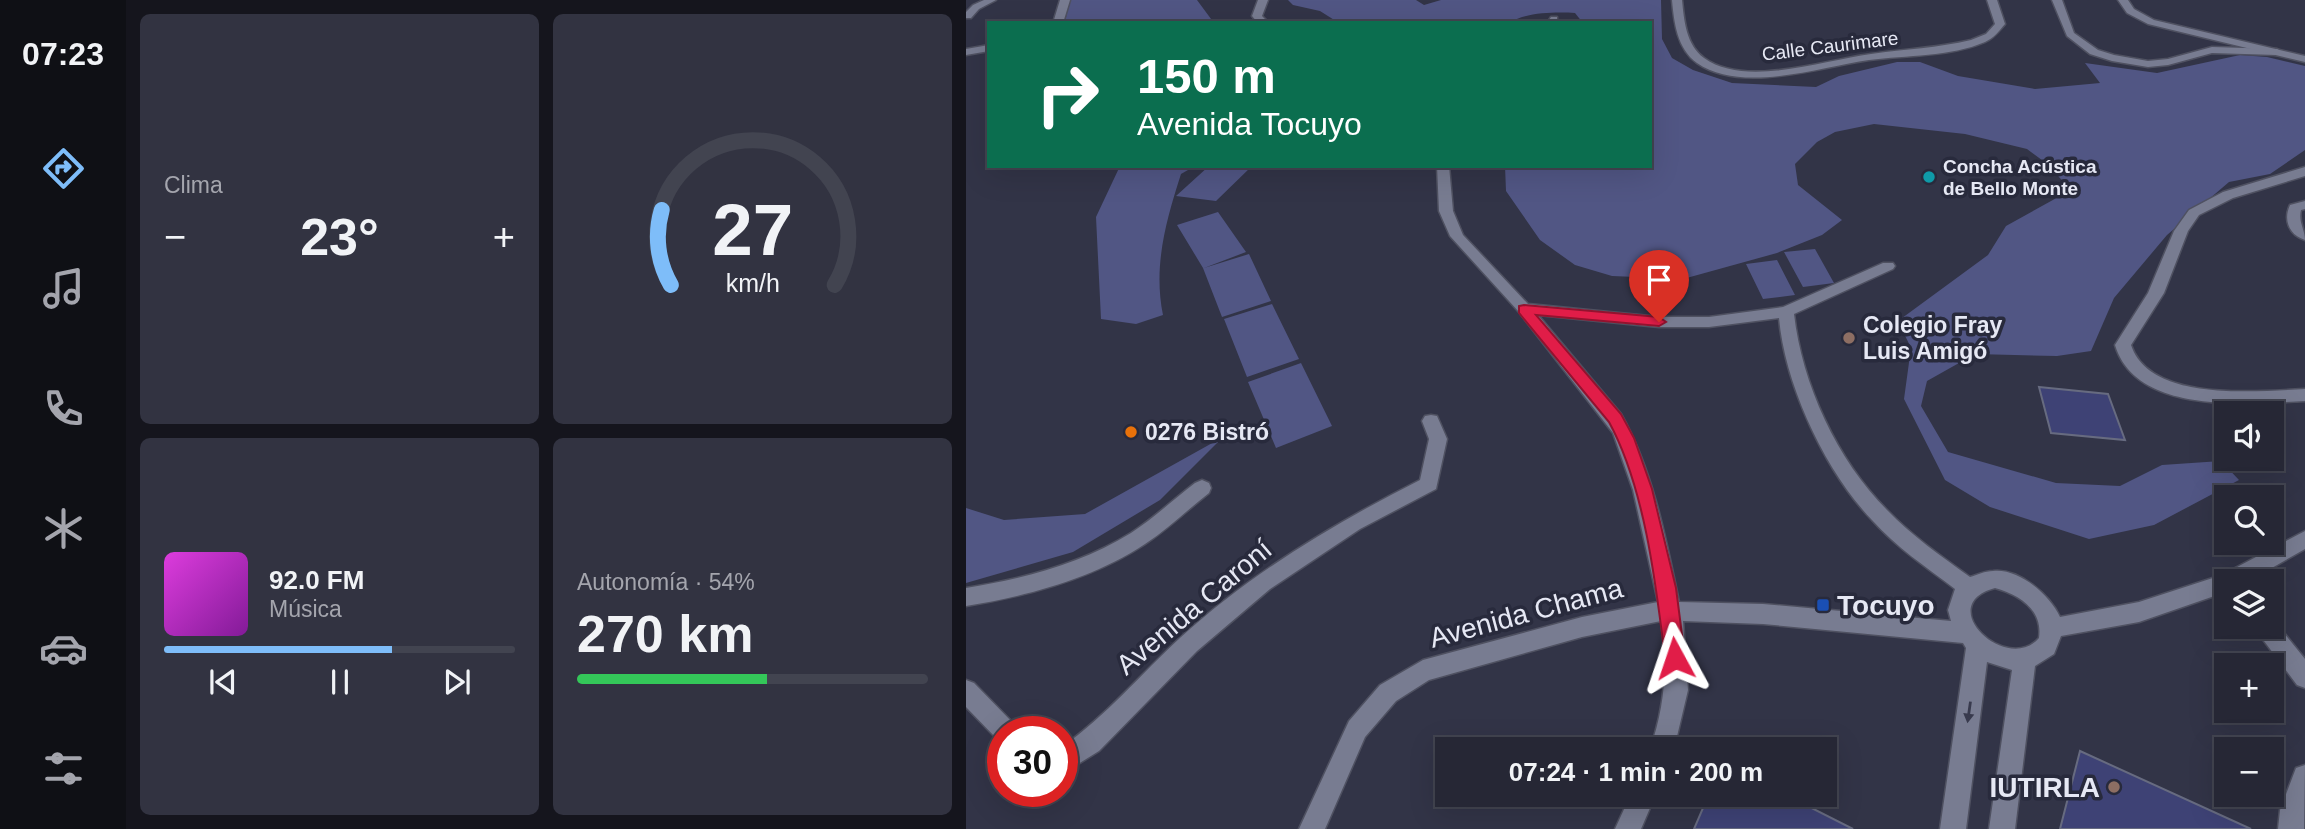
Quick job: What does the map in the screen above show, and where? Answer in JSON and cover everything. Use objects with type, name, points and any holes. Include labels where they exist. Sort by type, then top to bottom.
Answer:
[{"type":"street","points":[[968,16],[976,7],[991,0]]},
{"type":"street","points":[[1059,21],[1065,0]]},
{"type":"street","points":[[1262,21],[1257,16],[1263,0]]},
{"type":"street","name":"Calle Caurimare","points":[[1677,0],[1686,43],[1699,60],[1712,67],[1731,71],[1772,73],[1976,42],[1989,37],[2000,24],[1992,0]]},
{"type":"street","points":[[2057,0],[2070,34],[2094,52],[2112,58],[2148,64],[2168,62],[2213,50],[2277,52]]},
{"type":"street","points":[[2123,0],[2125,8],[2151,22],[2305,59]]},
{"type":"street","points":[[966,52],[987,48]]},
{"type":"street","points":[[1443,168],[1446,211],[1457,236],[1524,309],[1615,419],[1626,438],[1643,489],[1670,611],[1678,684],[1665,737]]},
{"type":"street","points":[[2305,170],[2293,177],[2223,197],[2201,207],[2185,223],[2159,287],[2123,345],[2129,363],[2159,382],[2186,392],[2223,398],[2305,395]]},
{"type":"street","points":[[2305,205],[2295,208],[2292,217],[2294,226],[2305,236]]},
{"type":"street","points":[[1524,309],[1659,322],[1709,322],[1786,312],[1888,266]]},
{"type":"street","points":[[1786,312],[1786,332],[1813,411],[1868,503],[1914,547],[1967,586]]},
{"type":"street","name":"Avenida Caroní","points":[[1078,751],[1090,742],[1189,644],[1263,583],[1353,523],[1429,484],[1438,439],[1431,421]]},
{"type":"street","points":[[966,597],[1031,583],[1080,568],[1131,543],[1202,488]]},
{"type":"street","points":[[2252,569],[2305,539]]},
{"type":"street","points":[[1980,580],[2011,582],[2039,602],[2049,614],[2053,628],[2049,643],[2040,653],[2025,659],[2012,660],[1996,656],[1973,639],[1958,608],[1961,596],[1967,586],[1980,580]]},
{"type":"street","points":[[2053,628],[2139,612],[2214,587]]},
{"type":"street","name":"Avenida Chama","points":[[1312,829],[1356,729],[1388,693],[1423,671],[1582,627],[1644,613],[1670,611],[1763,614],[1973,639]]},
{"type":"street","points":[[1953,829],[1973,639]]},
{"type":"street","points":[[2276,639],[2305,677]]},
{"type":"street","points":[[2002,829],[2025,659]]},
{"type":"street","points":[[966,691],[992,716]]},
{"type":"street","points":[[2291,829],[2293,810],[2305,777]]},
{"type":"street","points":[[1628,829],[1638,807]]},
{"type":"shaded area","points":[[1069,0],[1197,0],[1213,21],[1065,21]]},
{"type":"shaded area","points":[[1288,0],[1416,0],[1424,5],[1441,0],[1661,0],[1662,39],[1672,58],[1693,70],[1732,83],[1816,87],[1839,76],[1897,62],[1920,62],[1958,76],[2035,89],[2100,83],[2085,63],[2157,73],[2240,55],[2267,57],[2305,66],[2305,150],[2270,174],[2229,182],[2167,235],[2114,298],[2091,351],[2057,356],[1975,354],[1927,381],[1921,406],[1948,452],[2056,483],[2120,486],[2162,465],[2214,461],[2214,471],[2230,471],[2239,480],[2230,485],[2214,485],[2214,493],[2154,525],[2089,539],[1990,507],[1945,480],[1904,399],[1911,348],[1898,321],[1988,255],[2006,226],[2071,190],[2046,163],[2027,149],[1965,134],[1874,124],[1835,132],[1817,142],[1795,164],[1798,185],[1842,220],[1822,235],[1777,253],[1683,279],[1612,276],[1575,265],[1540,240],[1506,191],[1505,168],[1652,168],[1652,21],[1581,21],[1575,13],[1559,13],[1532,15],[1512,21],[1336,21],[1320,11],[1293,5]]},
{"type":"shaded area","points":[[1119,168],[1192,168],[1181,174],[1166,226],[1159,279],[1163,315],[1136,324],[1101,319],[1096,217]]},
{"type":"shaded area","points":[[1207,168],[1250,168],[1216,201],[1176,196]]},
{"type":"shaded area","points":[[1218,212],[1246,252],[1204,268],[1249,254],[1271,301],[1222,317],[1203,268],[1177,225]]},
{"type":"shaded area","points":[[1815,249],[1834,283],[1803,287],[1784,252]]},
{"type":"shaded area","points":[[1777,260],[1795,295],[1763,299],[1746,264]]},
{"type":"shaded area","points":[[1272,304],[1299,359],[1247,377],[1224,319]]},
{"type":"shaded area","points":[[1301,363],[1332,426],[1276,448],[1248,382]]},
{"type":"shaded area","points":[[1223,437],[1160,500],[1073,552],[966,583],[966,508],[1004,520],[1085,514]]},
{"type":"building","points":[[2039,387],[2108,394],[2125,440],[2051,433]]},
{"type":"building","name":"IUTIRLA","points":[[2080,751],[2251,829],[2060,829]]},
{"type":"building","points":[[1703,807],[1810,807],[1853,829],[1694,829]]},
{"type":"place","name":"Concha Acústica de Bello Monte","points":[[1929,177]]},
{"type":"place","name":"Colegio Fray Luis Amigó","points":[[1849,338]]},
{"type":"place","name":"0276 Bistró","points":[[1131,432]]},
{"type":"place","name":"Tocuyo","points":[[1823,605]]},
{"type":"place","name":"IUTIRLA","points":[[2114,787]]},
{"type":"route","points":[[1659,322],[1524,309],[1615,419],[1626,438],[1643,489],[1666,588],[1675,658]]}]
